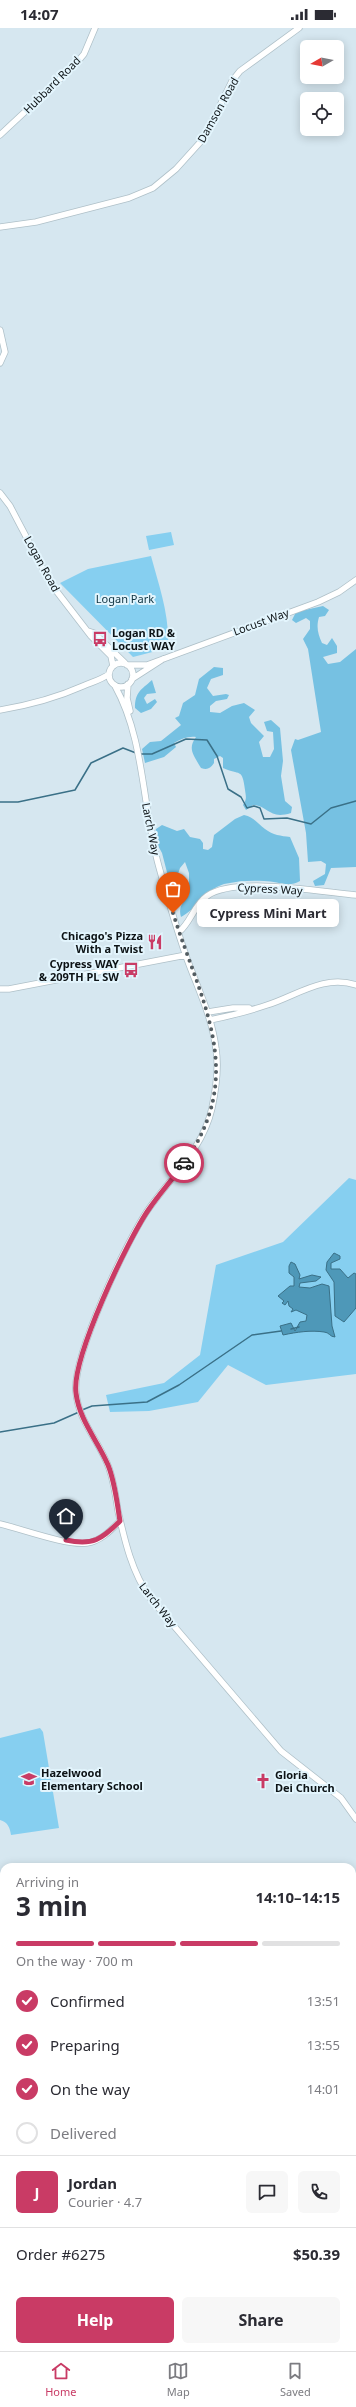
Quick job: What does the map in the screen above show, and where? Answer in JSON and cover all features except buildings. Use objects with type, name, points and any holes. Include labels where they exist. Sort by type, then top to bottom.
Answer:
[{"type":"main road","name":"Hubbard Road","points":[[0,135],[74,66],[84,54],[95,28]]},
{"type":"main road","name":"Damson Road","points":[[0,227],[36,222],[129,198],[153,188],[176,169],[204,138],[232,81],[240,71],[299,28]]},
{"type":"main road","points":[[0,330],[5,352],[0,363]]},
{"type":"main road","name":"Logan Road","points":[[0,493],[10,506],[51,584],[88,631],[111,656],[113,666]]},
{"type":"main road","name":"Locust Way","points":[[126,664],[147,665],[318,602],[339,592],[356,580]]},
{"type":"main road","name":"Logan Road","points":[[88,631],[94,633],[126,664]]},
{"type":"main road","name":"Locust Way","points":[[130,682],[163,659]]},
{"type":"main road","points":[[0,710],[28,706],[102,682],[123,687],[130,682],[132,670],[126,664],[113,666],[109,674],[78,689]]},
{"type":"main road","points":[[109,674],[114,685]]},
{"type":"main road","name":"Larch Way","points":[[130,682],[127,698],[152,840],[186,955],[208,1012],[217,1051],[217,1071],[208,1121],[196,1147],[148,1209],[115,1272],[85,1346],[77,1371],[76,1392],[78,1406],[109,1466],[120,1521],[135,1571],[150,1598],[281,1751],[342,1798],[356,1819]]},
{"type":"main road","name":"Larch Way","points":[[114,685],[133,729]]},
{"type":"main road","name":"Cypress Way","points":[[179,932],[206,897],[229,887],[256,886],[356,895]]},
{"type":"main road","points":[[0,989],[9,989],[186,955]]},
{"type":"main road","points":[[210,1020],[235,1015],[251,1008],[274,1002],[305,988],[348,982],[356,985]]},
{"type":"main road","points":[[208,1012],[232,1008],[251,1008]]},
{"type":"main road","points":[[0,1524],[66,1540],[88,1543],[107,1534],[120,1521]]},
{"type":"green space","points":[[171,532],[174,545],[149,550],[146,536]]},
{"type":"green space","name":"Logan Park","points":[[151,556],[166,613],[168,648],[133,657],[60,583],[88,569]]},
{"type":"green space","points":[[349,1178],[356,1180],[356,1374],[266,1385],[228,1365],[198,1402],[149,1411],[110,1412],[106,1395],[164,1383],[200,1355],[216,1265],[283,1242]]},
{"type":"green space","name":"Hazelwood Elementary School","points":[[40,1728],[43,1732],[59,1828],[11,1835],[8,1826],[5,1822],[0,1820],[0,1738]]},
{"type":"shaded area","points":[[323,606],[329,610],[325,616],[319,617],[319,637],[322,643],[327,645],[332,638],[337,646],[337,653],[323,657],[328,664],[340,662],[356,649],[356,867],[331,868],[324,885],[315,886],[313,881],[325,874],[326,864],[321,861],[308,862],[306,833],[291,750],[295,739],[298,740],[321,732],[308,649],[303,639],[310,629],[310,621],[306,618],[296,623],[292,620],[296,612]]},
{"type":"shaded area","points":[[214,667],[223,668],[223,675],[211,679],[207,688],[213,696],[229,695],[227,699],[216,701],[210,706],[210,712],[220,713],[232,706],[244,703],[255,710],[249,717],[251,723],[264,736],[259,742],[263,757],[270,757],[274,749],[273,732],[267,731],[264,722],[271,720],[280,728],[283,761],[281,776],[285,801],[292,807],[291,813],[278,815],[253,805],[246,810],[243,805],[246,796],[243,778],[241,775],[223,768],[223,758],[220,756],[214,759],[214,763],[210,768],[201,768],[192,752],[193,741],[196,737],[187,737],[174,743],[176,747],[164,757],[145,763],[142,749],[150,742],[161,741],[181,725],[175,718],[179,716],[183,703],[195,695],[199,679]]},
{"type":"shaded area","points":[[152,680],[156,693],[147,694],[144,698],[147,704],[155,699],[157,702],[151,709],[141,713],[135,708],[137,695]]},
{"type":"shaded area","points":[[244,815],[253,819],[271,833],[290,837],[299,858],[300,881],[291,884],[269,881],[239,881],[224,884],[211,891],[181,917],[180,911],[182,905],[189,895],[189,873],[185,862],[180,868],[176,880],[169,880],[162,853],[154,838],[156,829],[162,825],[177,831],[184,829],[190,837],[200,839],[203,843],[203,849],[208,850],[212,847],[214,835],[235,819]]},
{"type":"shaded area","points":[[334,1253],[340,1256],[340,1259],[331,1263],[331,1269],[340,1269],[348,1278],[354,1273],[356,1274],[356,1308],[344,1322],[335,1316],[334,1282],[326,1270],[327,1262]]},
{"type":"shaded area","points":[[291,1262],[295,1264],[300,1275],[299,1279],[312,1275],[321,1277],[316,1281],[300,1283],[299,1287],[310,1288],[322,1284],[329,1286],[332,1326],[335,1337],[326,1332],[314,1331],[283,1335],[280,1326],[291,1323],[295,1331],[300,1322],[306,1321],[307,1315],[296,1310],[291,1312],[293,1309],[289,1306],[288,1301],[285,1305],[282,1303],[284,1301],[278,1296],[290,1286],[294,1286],[294,1277],[289,1273],[289,1266]]},
{"type":"waterway","points":[[140,754],[152,754],[186,739],[207,740],[217,756],[228,789],[241,797],[247,808],[254,806],[260,808],[264,819],[287,818],[311,824],[331,808],[356,801]]},
{"type":"waterway","points":[[0,802],[18,802],[75,790],[91,763],[123,748],[136,753]]},
{"type":"waterway","points":[[291,1329],[299,1327]]},
{"type":"waterway","points":[[82,1410],[92,1406],[147,1402],[179,1385],[252,1335],[281,1331]]},
{"type":"waterway","points":[[0,1432],[54,1423],[79,1412]]},
{"type":"way so far","points":[[173,913],[186,955],[208,1012],[217,1051],[215,1090],[208,1121],[202,1137],[184,1163]]},
{"type":"place","name":"Logan RD & Locust WAY","points":[[100,639]]},
{"type":"place","name":"Cypress Mini Mart","points":[[173,913]]},
{"type":"place","name":"Chicago's Pizza With a Twist","points":[[155,942]]},
{"type":"place","name":"Cypress WAY & 209TH PL SW","points":[[131,970]]},
{"type":"place","name":"Hazelwood Elementary School","points":[[29,1779]]},
{"type":"place","name":"Gloria Dei Church","points":[[263,1781]]},
{"type":"route","points":[[66,1540],[79,1543],[88,1543],[107,1534],[120,1521],[109,1466],[83,1419],[78,1406],[76,1392],[77,1371],[85,1346],[118,1265],[148,1209],[184,1163]]}]
